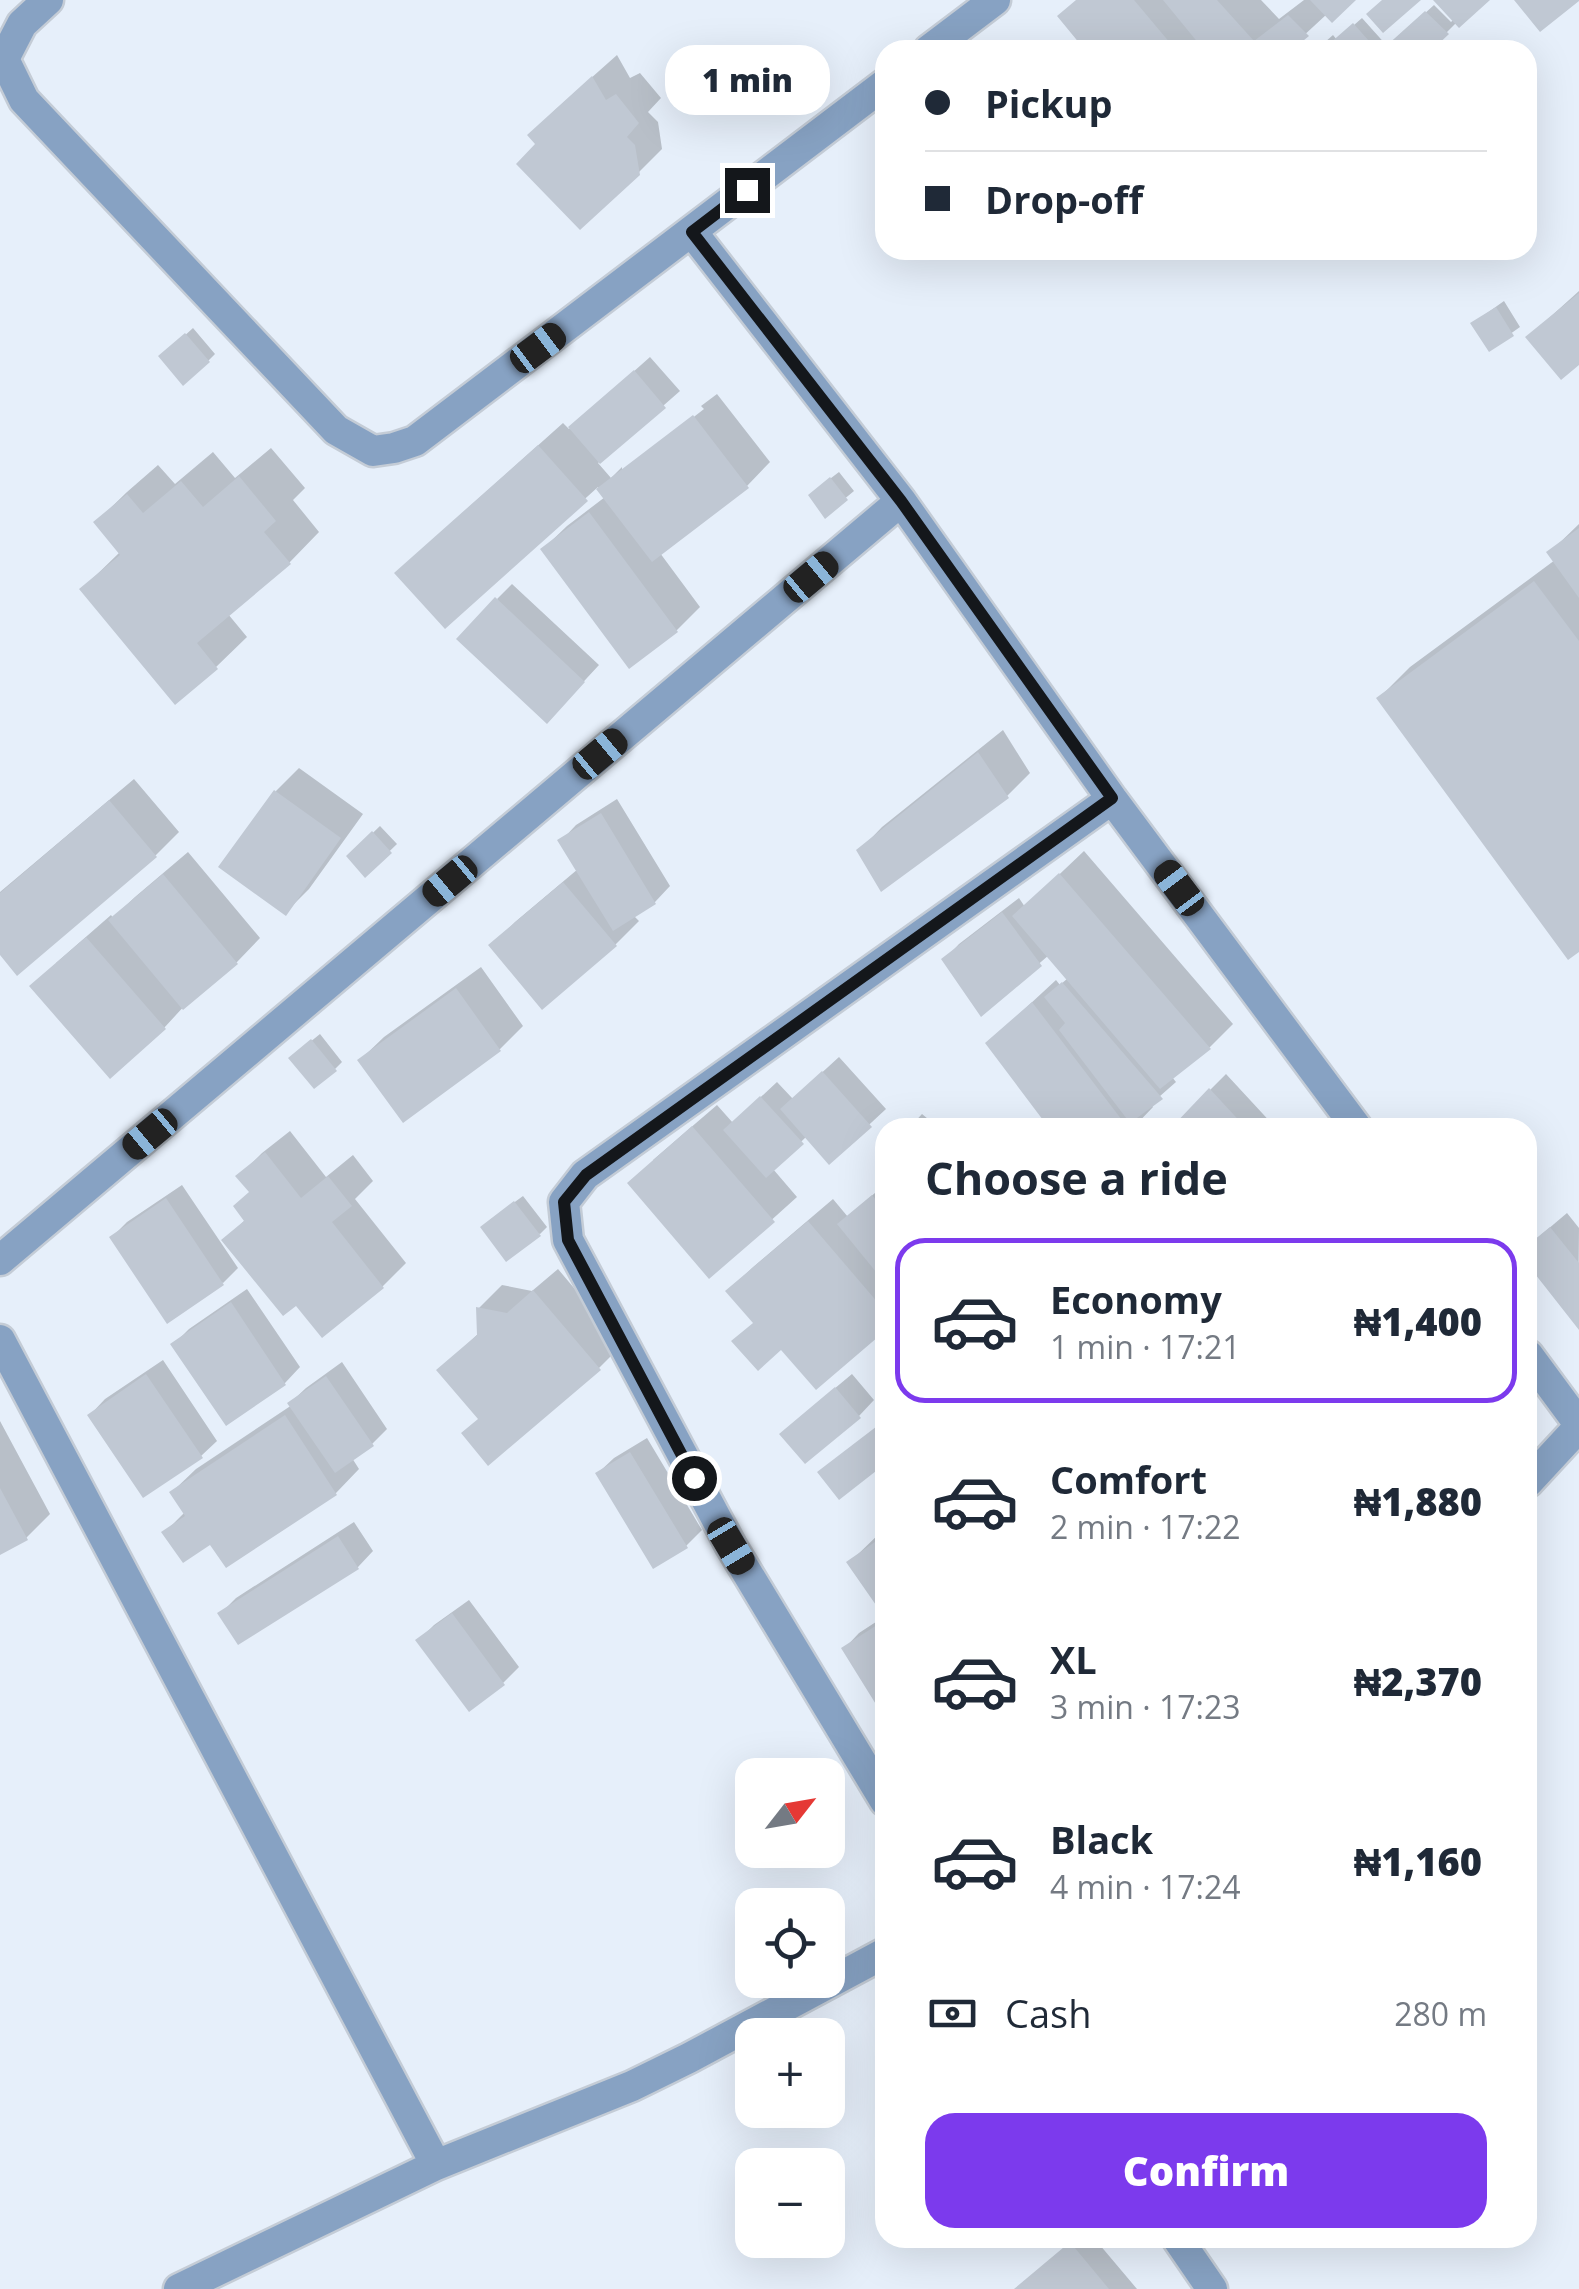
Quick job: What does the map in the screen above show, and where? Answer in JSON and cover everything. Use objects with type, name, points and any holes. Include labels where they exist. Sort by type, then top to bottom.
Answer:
[{"type":"street","points":[[48,0],[22,24],[4,60],[24,100],[336,430],[373,451],[414,441],[875,92]]},
{"type":"street","points":[[942,40],[994,0]]},
{"type":"street","points":[[692,232],[901,501],[1112,798],[1351,1118]]},
{"type":"street","points":[[0,1260],[901,501]]},
{"type":"street","points":[[875,1784],[731,1546],[568,1240],[564,1202],[586,1175],[1112,798]]},
{"type":"street","points":[[0,1340],[436,2165]]},
{"type":"street","points":[[1537,1368],[1579,1426],[1537,1472]]},
{"type":"street","points":[[179,2289],[436,2165],[632,2086],[875,1959]]},
{"type":"street","points":[[1184,2248],[1212,2289]]},
{"type":"building","points":[[1076,0],[1134,0],[1168,40],[1077,40],[1057,16]]},
{"type":"building","points":[[1163,0],[1217,0],[1253,40],[1196,40]]},
{"type":"building","points":[[1310,0],[1356,0],[1332,23]]},
{"type":"building","points":[[1382,0],[1421,0],[1383,33],[1366,14]]},
{"type":"building","points":[[1433,0],[1490,0],[1459,28]]},
{"type":"building","points":[[1514,0],[1579,0],[1579,1],[1540,32]]},
{"type":"building","points":[[1425,11],[1449,34],[1443,40],[1393,40]]},
{"type":"building","points":[[1288,15],[1309,36],[1304,40],[1255,40]]},
{"type":"building","points":[[1353,23],[1368,40],[1334,40]]},
{"type":"building","points":[[592,76],[606,100],[616,94],[639,123],[627,137],[635,145],[640,175],[580,230],[516,164],[535,144],[527,135]]},
{"type":"building","points":[[1579,293],[1579,365],[1561,380],[1525,337]]},
{"type":"building","points":[[1496,307],[1514,336],[1489,352],[1470,323]]},
{"type":"building","points":[[185,333],[210,362],[183,386],[158,356]]},
{"type":"building","points":[[634,370],[666,408],[600,464],[568,427]]},
{"type":"building","points":[[693,415],[749,488],[652,562],[596,489]]},
{"type":"building","points":[[538,445],[588,501],[445,629],[394,573]]},
{"type":"building","points":[[239,476],[276,521],[264,532],[291,564],[197,643],[218,669],[175,705],[79,589],[120,555],[93,522],[127,494],[143,513],[181,481],[203,507]]},
{"type":"building","points":[[830,477],[848,500],[825,519],[808,495]]},
{"type":"building","points":[[589,512],[678,632],[629,669],[540,549]]},
{"type":"building","points":[[1579,528],[1579,598],[1546,552]]},
{"type":"building","points":[[1534,581],[1579,641],[1579,952],[1568,960],[1376,698]]},
{"type":"building","points":[[495,597],[585,682],[547,724],[456,639]]},
{"type":"building","points":[[978,752],[1009,798],[881,892],[856,850]]},
{"type":"building","points":[[274,790],[341,838],[286,916],[218,867]]},
{"type":"building","points":[[109,800],[157,857],[17,976],[0,955],[0,893]]},
{"type":"building","points":[[601,813],[656,904],[613,931],[557,840]]},
{"type":"building","points":[[372,831],[392,853],[365,878],[346,856]]},
{"type":"building","points":[[1059,873],[1211,1049],[1160,1089],[1012,916]]},
{"type":"building","points":[[163,874],[238,964],[183,1010],[108,920]]},
{"type":"building","points":[[563,882],[617,946],[542,1010],[488,945]]},
{"type":"building","points":[[1002,912],[1042,966],[981,1017],[941,959]]},
{"type":"building","points":[[86,937],[166,1029],[110,1079],[29,986]]},
{"type":"building","points":[[1062,982],[1163,1099],[1137,1118],[1126,1118],[1059,1030],[1065,1023],[1044,997]]},
{"type":"building","points":[[456,988],[501,1051],[403,1123],[357,1060]]},
{"type":"building","points":[[1032,1002],[1120,1118],[1041,1118],[985,1043]]},
{"type":"building","points":[[311,1039],[337,1071],[314,1089],[288,1058]]},
{"type":"building","points":[[822,1071],[872,1127],[829,1165],[780,1109]]},
{"type":"building","points":[[1209,1088],[1237,1118],[1180,1118]]},
{"type":"building","points":[[760,1096],[804,1144],[766,1178],[723,1130]]},
{"type":"building","points":[[692,1126],[775,1222],[709,1279],[627,1183]]},
{"type":"building","points":[[265,1152],[301,1198],[328,1176],[352,1206],[332,1222],[384,1288],[322,1338],[296,1306],[283,1316],[221,1240],[244,1221],[233,1206],[249,1192],[235,1176]]},
{"type":"building","points":[[872,1195],[875,1271],[837,1224]]},
{"type":"building","points":[[166,1198],[224,1285],[167,1324],[109,1237]]},
{"type":"building","points":[[514,1201],[541,1236],[506,1262],[480,1227]]},
{"type":"building","points":[[808,1221],[875,1299],[875,1340],[816,1390],[781,1350],[758,1371],[731,1341],[753,1323],[725,1291]]},
{"type":"building","points":[[1550,1227],[1579,1263],[1579,1330],[1537,1276],[1537,1238]]},
{"type":"building","points":[[533,1290],[601,1370],[488,1466],[461,1433],[478,1419],[436,1370],[477,1335],[476,1307],[507,1313]]},
{"type":"building","points":[[231,1302],[286,1385],[226,1426],[170,1344]]},
{"type":"building","points":[[146,1374],[203,1458],[143,1498],[87,1415]]},
{"type":"building","points":[[326,1376],[374,1446],[335,1473],[287,1403]]},
{"type":"building","points":[[835,1387],[861,1418],[805,1464],[779,1434]]},
{"type":"building","points":[[285,1415],[337,1495],[226,1568],[210,1545],[183,1563],[161,1532],[185,1516],[169,1492]]},
{"type":"building","points":[[875,1428],[875,1472],[839,1500],[817,1472]]},
{"type":"building","points":[[630,1452],[688,1548],[653,1569],[595,1473]]},
{"type":"building","points":[[0,1488],[28,1540],[0,1555]]},
{"type":"building","points":[[338,1536],[359,1569],[238,1645],[217,1613]]},
{"type":"building","points":[[875,1542],[875,1604],[846,1562]]},
{"type":"building","points":[[452,1613],[505,1685],[469,1712],[415,1640]]},
{"type":"building","points":[[875,1626],[875,1703],[841,1648]]},
{"type":"building","points":[[1063,2248],[1075,2248],[1109,2289],[1014,2289]]},
{"type":"route","points":[[694,1478],[568,1240],[564,1202],[586,1175],[1112,798],[901,501],[692,232],[747,190]]}]
